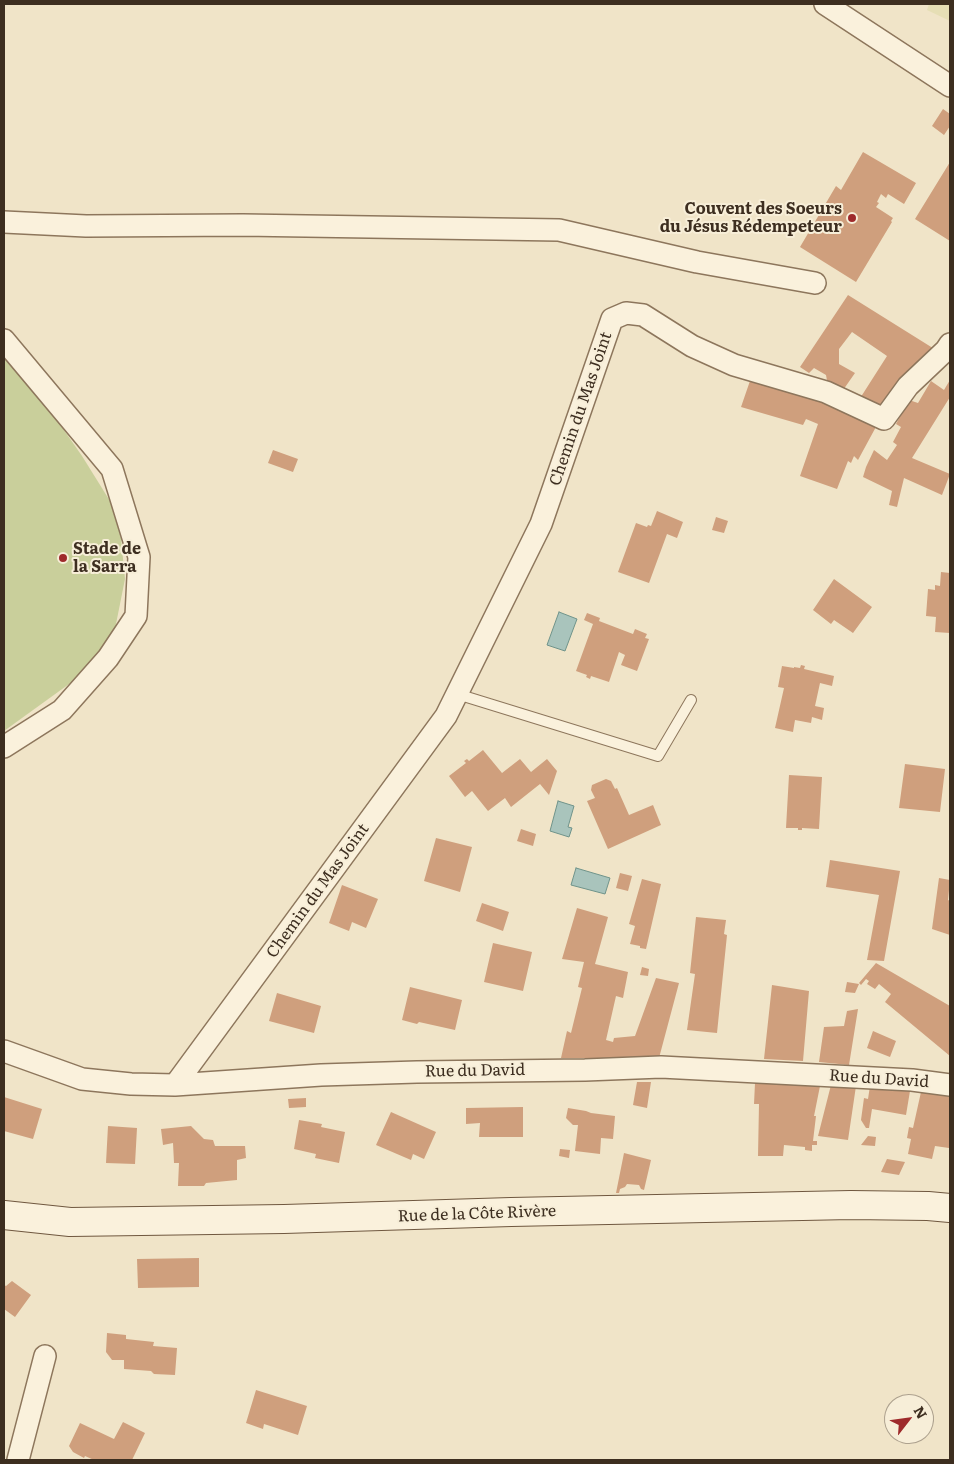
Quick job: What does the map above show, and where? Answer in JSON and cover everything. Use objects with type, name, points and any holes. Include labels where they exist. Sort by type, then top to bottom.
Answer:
[{"type":"street","points":[[825,4],[950,86]]},
{"type":"street","points":[[4,222],[86,226],[244,225],[559,230],[697,262],[815,283]]},
{"type":"street","name":"Chemin du Mas Joint","points":[[175,1085],[446,716],[542,524],[612,319],[626,313],[643,316],[692,346],[734,365],[826,392],[884,419],[908,386],[950,344]]},
{"type":"street","points":[[4,340],[112,468],[139,557],[136,616],[108,658],[62,710],[4,747]]},
{"type":"street","name":"Rue du David","points":[[4,1051],[82,1079],[131,1084],[175,1085],[418,1072],[661,1067],[902,1079],[950,1085]]},
{"type":"street","name":"Rue de la Côte Rivère","points":[[4,1215],[70,1222],[284,1219],[841,1205],[950,1208]]},
{"type":"street","points":[[18,1460],[45,1356]]},
{"type":"lane","points":[[457,694],[658,756],[691,700]]},
{"type":"shaded area","points":[[929,4],[950,4],[950,21],[927,10]]},
{"type":"green space","name":"Stade de la Sarra","points":[[4,356],[34,387],[82,456],[110,501],[121,538],[125,579],[114,634],[109,644],[76,679],[4,731]]},
{"type":"water","points":[[559,612],[577,619],[565,651],[547,645]]},
{"type":"water","points":[[558,801],[574,806],[568,827],[572,828],[569,837],[550,831]]},
{"type":"water","points":[[576,868],[610,878],[605,894],[571,885]]},
{"type":"building","points":[[943,109],[950,114],[950,126],[944,135],[932,126]]},
{"type":"building","name":"Couvent des Soeurs du Jésus Rédempeteur","points":[[863,152],[916,183],[904,204],[888,194],[886,198],[881,194],[876,207],[893,218],[892,222],[856,282],[800,247],[836,186],[841,190]]},
{"type":"building","points":[[950,162],[950,241],[915,219]]},
{"type":"building","points":[[848,295],[936,350],[897,383],[874,413],[857,403],[887,356],[852,332],[839,349],[839,364],[855,373],[841,393],[828,386],[826,375],[814,368],[809,373],[800,367]]},
{"type":"building","points":[[751,378],[817,397],[877,425],[858,460],[854,456],[851,463],[848,461],[837,489],[800,476],[818,424],[806,419],[803,425],[741,407]]},
{"type":"building","points":[[950,380],[950,397],[912,458],[950,474],[942,495],[904,478],[897,507],[889,505],[892,491],[863,477],[874,450],[887,460],[897,445],[893,442],[901,427],[896,424],[909,400],[918,403],[931,381],[944,390]]},
{"type":"building","points":[[273,450],[298,459],[293,472],[268,463]]},
{"type":"building","points":[[657,511],[683,522],[677,538],[667,534],[649,583],[618,572],[636,523],[647,527],[648,525],[651,526]]},
{"type":"building","points":[[716,517],[728,521],[724,533],[712,530]]},
{"type":"building","points":[[941,572],[950,573],[950,633],[935,632],[936,617],[926,616],[928,589],[935,590],[935,585],[940,586]]},
{"type":"building","points":[[834,579],[872,607],[853,633],[834,620],[831,624],[813,610]]},
{"type":"building","points":[[587,613],[600,618],[599,621],[633,634],[635,629],[647,634],[645,638],[649,639],[637,671],[621,665],[625,655],[619,652],[609,682],[591,676],[590,679],[586,677],[587,675],[576,671],[593,624],[584,620]]},
{"type":"building","points":[[801,665],[805,666],[804,669],[834,676],[832,686],[820,683],[815,706],[824,708],[822,720],[812,717],[811,723],[795,720],[793,732],[775,728],[784,688],[778,687],[782,666],[800,668]]},
{"type":"building","points":[[483,750],[502,773],[520,759],[531,772],[547,759],[557,771],[549,795],[540,784],[511,807],[505,798],[488,811],[472,791],[465,797],[449,776],[466,763],[464,761],[467,759],[469,761]]},
{"type":"building","points":[[905,764],[945,769],[940,812],[899,808]]},
{"type":"building","points":[[789,775],[822,777],[819,829],[802,828],[802,830],[798,830],[798,828],[786,828]]},
{"type":"building","points":[[606,779],[611,781],[615,789],[617,788],[629,815],[653,805],[661,825],[608,849],[587,801],[595,798],[591,790],[592,785]]},
{"type":"building","points":[[521,829],[536,834],[533,846],[517,841]]},
{"type":"building","points":[[436,838],[472,847],[460,892],[424,881]]},
{"type":"building","points":[[830,860],[900,871],[884,961],[867,960],[879,895],[826,887]]},
{"type":"building","points":[[620,873],[632,876],[628,891],[616,888]]},
{"type":"building","points":[[939,878],[950,880],[948,900],[950,901],[950,935],[932,929]]},
{"type":"building","points":[[642,879],[661,884],[646,949],[630,944],[635,926],[629,924]]},
{"type":"building","points":[[342,885],[378,899],[366,928],[352,922],[349,931],[329,923]]},
{"type":"building","points":[[482,903],[509,912],[503,931],[476,921]]},
{"type":"building","points":[[577,908],[608,917],[595,964],[628,972],[623,998],[616,996],[606,1040],[613,1042],[614,1038],[635,1036],[656,978],[679,983],[659,1058],[561,1058],[567,1031],[571,1033],[582,988],[578,987],[584,962],[562,959]]},
{"type":"building","points":[[696,917],[726,920],[724,934],[727,935],[717,1033],[687,1030],[695,974],[690,973]]},
{"type":"building","points":[[493,943],[532,952],[523,991],[484,982]]},
{"type":"building","points":[[876,963],[950,1006],[950,1056],[885,1002],[891,994],[879,984],[875,989],[867,984],[869,981],[866,979],[861,985],[859,983]]},
{"type":"building","points":[[642,967],[649,969],[648,976],[640,975]]},
{"type":"building","points":[[847,982],[859,984],[855,993],[845,992]]},
{"type":"building","points":[[772,985],[809,991],[803,1061],[764,1059]]},
{"type":"building","points":[[410,987],[462,1000],[455,1030],[402,1020]]},
{"type":"building","points":[[277,993],[321,1006],[314,1033],[269,1021]]},
{"type":"building","points":[[858,1009],[849,1065],[819,1062],[824,1027],[844,1026],[847,1011]]},
{"type":"building","points":[[873,1031],[896,1041],[890,1057],[867,1048]]},
{"type":"building","points":[[637,1082],[651,1082],[647,1108],[633,1105]]},
{"type":"building","points":[[755,1083],[817,1084],[820,1086],[814,1116],[816,1116],[813,1141],[817,1141],[817,1145],[812,1145],[812,1151],[805,1150],[805,1147],[784,1145],[783,1156],[758,1156],[759,1104],[754,1104]]},
{"type":"building","points":[[831,1085],[856,1086],[848,1140],[818,1136]]},
{"type":"building","points":[[870,1086],[910,1091],[906,1115],[872,1109],[869,1128],[866,1128],[861,1120],[864,1098],[868,1099]]},
{"type":"building","points":[[921,1092],[950,1096],[949,1148],[935,1146],[932,1159],[908,1154],[911,1139],[907,1138],[909,1127],[913,1128]]},
{"type":"building","points":[[4,1097],[42,1109],[33,1139],[4,1131]]},
{"type":"building","points":[[306,1098],[306,1107],[289,1108],[288,1099]]},
{"type":"building","points":[[523,1107],[523,1137],[479,1137],[480,1123],[466,1124],[466,1108]]},
{"type":"building","points":[[568,1108],[615,1116],[613,1139],[601,1138],[600,1154],[575,1151],[578,1125],[573,1125],[566,1118]]},
{"type":"building","points":[[391,1112],[436,1132],[424,1159],[413,1154],[411,1160],[376,1145]]},
{"type":"building","points":[[299,1120],[322,1124],[321,1127],[345,1132],[339,1163],[315,1158],[316,1154],[294,1149]]},
{"type":"building","points":[[108,1126],[137,1128],[135,1164],[106,1163]]},
{"type":"building","points":[[191,1126],[204,1139],[213,1140],[215,1146],[245,1146],[246,1158],[237,1160],[237,1180],[206,1183],[204,1186],[178,1186],[179,1163],[174,1163],[173,1143],[163,1145],[161,1129]]},
{"type":"building","points":[[868,1136],[876,1137],[875,1146],[861,1145]]},
{"type":"building","points":[[560,1149],[570,1150],[569,1158],[559,1156]]},
{"type":"building","points":[[624,1153],[651,1160],[644,1190],[639,1185],[627,1184],[620,1189],[619,1193],[616,1193]]},
{"type":"building","points":[[887,1159],[905,1162],[899,1175],[881,1172]]},
{"type":"building","points":[[199,1258],[199,1287],[138,1288],[137,1259]]},
{"type":"building","points":[[12,1281],[31,1295],[15,1317],[4,1309],[4,1285],[6,1286]]},
{"type":"building","points":[[107,1333],[126,1335],[126,1339],[154,1342],[153,1346],[177,1348],[175,1375],[124,1369],[124,1360],[112,1360],[106,1352]]},
{"type":"building","points":[[256,1390],[307,1406],[298,1435],[264,1424],[263,1429],[246,1423]]},
{"type":"building","points":[[123,1422],[145,1433],[132,1460],[94,1460],[85,1456],[84,1458],[73,1452],[69,1446],[80,1423],[114,1439]]},
{"type":"place","name":"Couvent des Soeurs du Jésus Rédempeteur","points":[[852,218]]},
{"type":"place","name":"Stade de la Sarra","points":[[63,558]]}]
